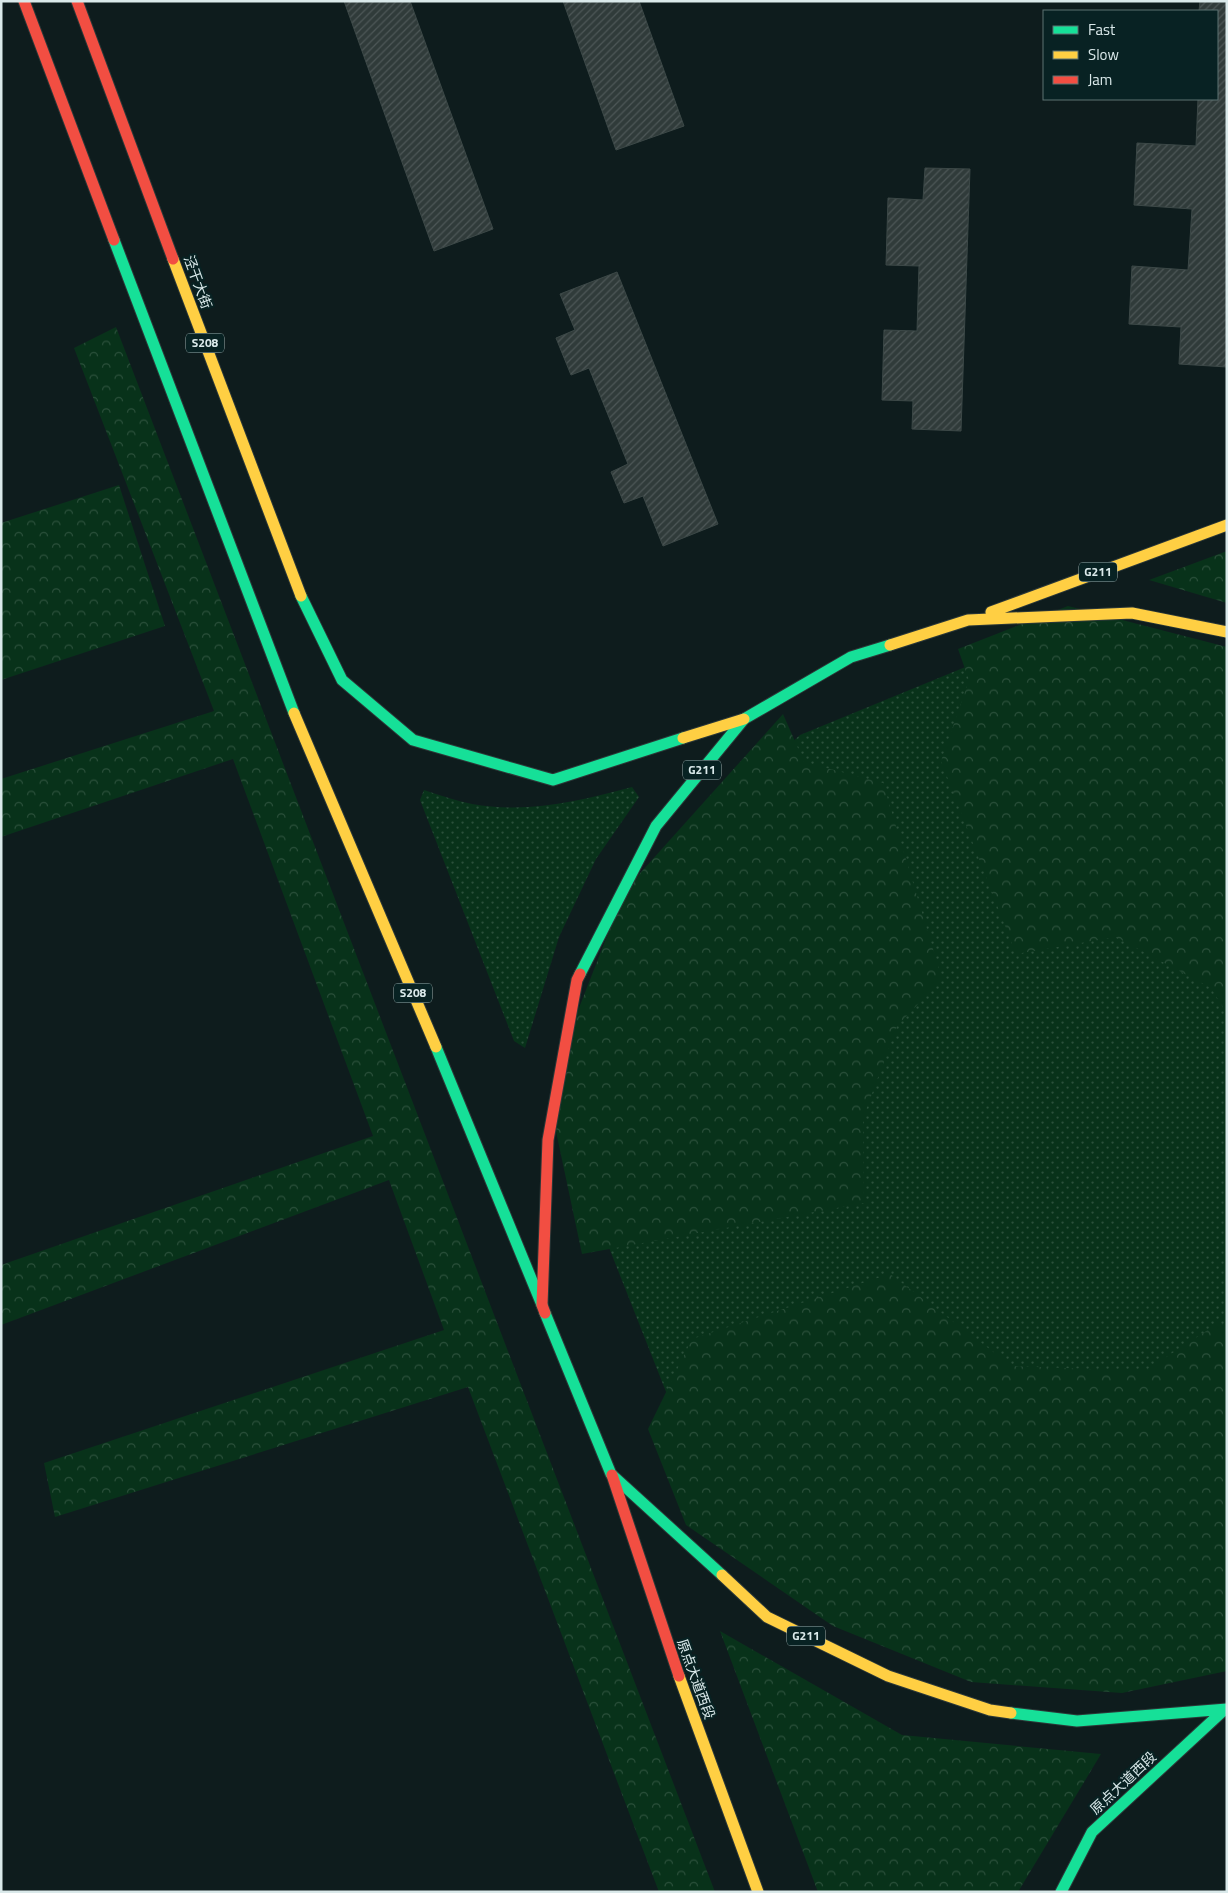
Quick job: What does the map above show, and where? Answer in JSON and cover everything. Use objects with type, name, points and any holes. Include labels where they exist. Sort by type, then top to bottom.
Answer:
[{"type":"main road","name":"S208","points":[[24,1],[281,682],[447,1073],[542,1305]]},
{"type":"main road","name":"泾干大街","points":[[77,1],[295,585],[342,680],[413,740],[553,780],[744,719]]},
{"type":"main road","name":"G211","points":[[1225,1710],[1077,1721],[990,1710],[888,1676],[767,1617],[612,1474],[542,1305],[548,1140],[577,980],[656,826],[744,719],[851,657],[968,620],[1227,525]]},
{"type":"main road","name":"G211","points":[[968,620],[1132,613],[1227,632]]},
{"type":"main road","name":"原点大道西段","points":[[612,1474],[670,1653],[758,1892]]},
{"type":"main road","name":"原点大道西段","points":[[1061,1892],[1092,1832],[1225,1710]]},
{"type":"green space","points":[[116,327],[715,1892],[659,1892],[468,1387],[55,1517],[44,1463],[444,1330],[389,1180],[1,1325],[1,1265],[373,1136],[233,759],[1,837],[1,779],[214,711],[74,348]]},
{"type":"green space","points":[[119,485],[165,626],[1,680],[1,523]]},
{"type":"green space","points":[[1227,551],[1227,603],[1149,580]]},
{"type":"green space","points":[[1068,606],[1227,647],[1227,1014],[1211,988],[1116,937],[1016,954],[941,761],[969,680],[958,649]]},
{"type":"green space","points":[[980,661],[1227,672],[1227,1662],[674,1412],[606,1240],[710,817],[800,735]]},
{"type":"green space","points":[[783,714],[804,762],[883,783],[942,979],[897,1026],[863,1118],[864,1203],[582,1254],[554,1122],[577,1013],[625,890]]},
{"type":"green space","points":[[632,787],[639,797],[596,859],[559,937],[525,1048],[514,1041],[420,800],[424,790],[472,804],[513,808],[573,801]]},
{"type":"green space","points":[[890,1274],[1012,1366],[1145,1371],[1220,1322],[1227,1327],[1227,1671],[1122,1693],[971,1682],[833,1626],[686,1525],[648,1429],[692,1339]]},
{"type":"green space","points":[[720,1631],[902,1735],[1101,1754],[1018,1892],[818,1892]]},
{"type":"building","points":[[344,1],[410,1],[493,229],[434,251]]},
{"type":"building","points":[[563,1],[639,1],[684,126],[616,150]]},
{"type":"building","points":[[1200,1],[1227,3],[1227,367],[1179,364],[1181,327],[1129,324],[1132,266],[1188,270],[1192,209],[1134,205],[1137,143],[1196,146],[1198,100],[1218,100],[1218,10],[1199,10]]},
{"type":"building","points":[[925,168],[970,169],[961,431],[912,429],[913,401],[882,400],[884,330],[917,331],[919,266],[886,265],[888,198],[923,200]]},
{"type":"building","points":[[617,272],[718,524],[663,546],[643,496],[624,503],[611,472],[628,464],[589,368],[571,375],[556,338],[575,330],[560,294]]},
{"type":"traffic: fast","points":[[114,240],[294,713]]},
{"type":"traffic: fast","points":[[301,596],[342,680],[413,740],[553,780],[683,738]]},
{"type":"traffic: fast","points":[[580,974],[656,826],[744,719],[851,657],[890,645]]},
{"type":"traffic: fast","points":[[436,1047],[542,1305]]},
{"type":"traffic: fast","points":[[545,1313],[611,1474],[722,1575]]},
{"type":"traffic: fast","points":[[1011,1713],[1077,1721],[1227,1709]]},
{"type":"traffic: fast","points":[[1061,1892],[1092,1832],[1224,1710]]},
{"type":"traffic: slow","points":[[173,259],[301,596]]},
{"type":"traffic: slow","points":[[991,612],[1227,525]]},
{"type":"traffic: slow","points":[[890,645],[968,620],[1132,613],[1227,632]]},
{"type":"traffic: slow","points":[[294,713],[436,1047]]},
{"type":"traffic: slow","points":[[683,738],[744,719]]},
{"type":"traffic: slow","points":[[722,1575],[767,1617],[888,1676],[990,1710],[1011,1713]]},
{"type":"traffic: slow","points":[[679,1676],[758,1892]]},
{"type":"traffic: jam","points":[[24,1],[114,240]]},
{"type":"traffic: jam","points":[[77,1],[173,259]]},
{"type":"traffic: jam","points":[[545,1313],[542,1305],[548,1140],[577,980],[580,974]]},
{"type":"traffic: jam","points":[[612,1475],[679,1676]]}]
